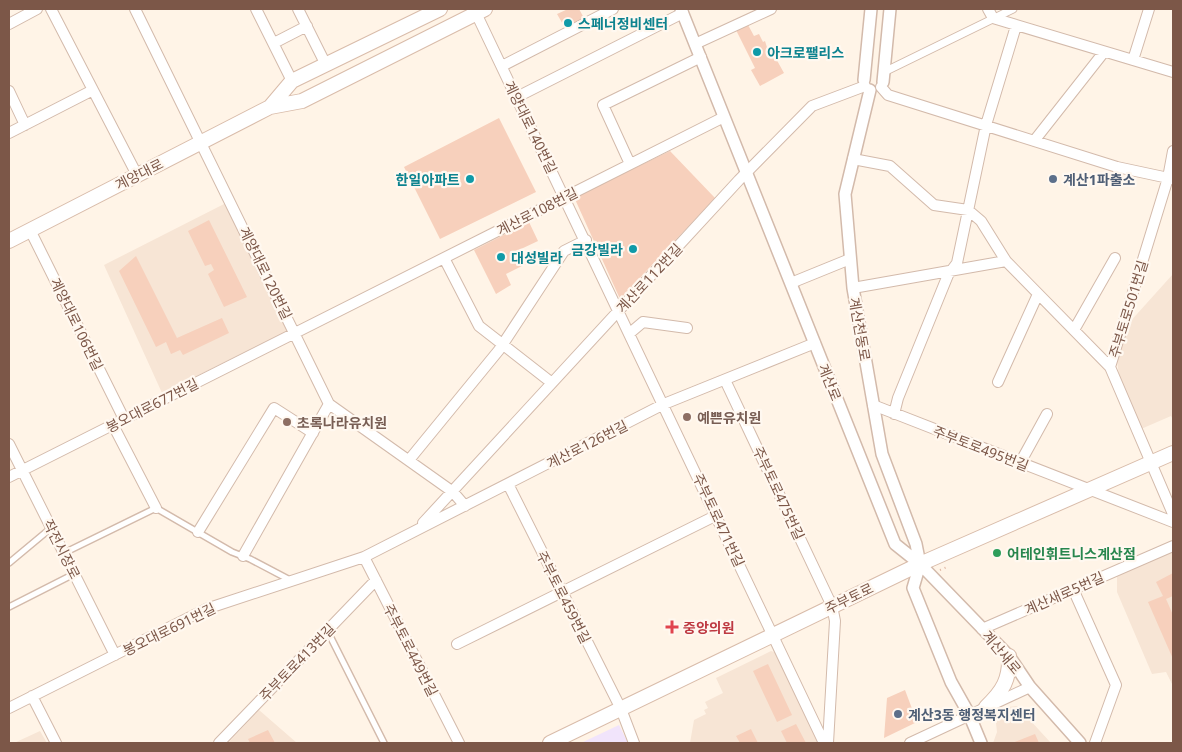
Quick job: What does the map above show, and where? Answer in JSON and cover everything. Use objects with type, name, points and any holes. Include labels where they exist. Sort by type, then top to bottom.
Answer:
[{"type":"main road","name":"계양대로","points":[[270,108],[292,81],[440,9]]},
{"type":"main road","name":"계양대로","points":[[9,241],[270,108],[302,102],[481,11]]},
{"type":"main road","name":"주부토로","points":[[550,743],[920,564],[1173,453]]},
{"type":"main road","points":[[986,707],[1006,684],[1010,670],[1009,656]]},
{"type":"street","points":[[9,24],[38,9]]},
{"type":"street","points":[[52,9],[137,175]]},
{"type":"street","points":[[256,9],[292,81]]},
{"type":"street","points":[[298,9],[326,65]]},
{"type":"street","points":[[502,66],[613,9]]},
{"type":"street","points":[[696,44],[772,9]]},
{"type":"street","name":"계산천동로","points":[[871,9],[874,83]]},
{"type":"street","name":"계산천동로","points":[[890,9],[874,83],[845,194],[853,288],[882,454],[916,544],[920,564]]},
{"type":"street","points":[[1012,9],[990,14],[874,83],[888,95],[1117,167],[1171,178]]},
{"type":"street","points":[[1133,60],[1149,9]]},
{"type":"street","name":"계양대로120번길","points":[[138,10],[329,404],[453,492],[465,506]]},
{"type":"street","name":"계양대로140번길","points":[[481,11],[502,66],[664,404]]},
{"type":"street","points":[[517,96],[682,11]]},
{"type":"street","name":"계산로","points":[[682,11],[896,544],[920,564]]},
{"type":"street","points":[[990,14],[1016,26],[1173,72]]},
{"type":"street","points":[[274,43],[307,26]]},
{"type":"street","points":[[894,414],[898,398],[951,270],[957,263],[986,126],[1016,26]]},
{"type":"street","points":[[1034,141],[1104,52]]},
{"type":"street","points":[[630,164],[602,105],[701,57]]},
{"type":"street","name":"계산로112번길","points":[[418,530],[747,172],[812,106],[874,83]]},
{"type":"street","points":[[9,133],[93,90]]},
{"type":"street","points":[[9,91],[25,125]]},
{"type":"street","name":"계산로108번길","points":[[295,333],[724,117]]},
{"type":"street","name":"주부토로501번길","points":[[1151,463],[1110,367],[1171,178],[1173,151]]},
{"type":"street","points":[[854,159],[890,166],[934,205],[968,210],[981,221],[1006,261],[1110,367]]},
{"type":"street","name":"계양대로106번길","points":[[30,230],[124,419]]},
{"type":"street","points":[[408,460],[499,350],[564,251],[586,240]]},
{"type":"street","points":[[444,258],[479,326],[552,383]]},
{"type":"street","points":[[1074,330],[1115,258]]},
{"type":"street","points":[[791,283],[850,259]]},
{"type":"street","points":[[853,288],[1006,261]]},
{"type":"street","points":[[998,382],[1038,294]]},
{"type":"street","points":[[630,333],[643,322],[687,328]]},
{"type":"street","name":"봉오대로677번길","points":[[9,477],[295,333]]},
{"type":"street","name":"계산로126번길","points":[[364,557],[664,404],[815,344]]},
{"type":"street","name":"주부토로475번길","points":[[725,380],[832,606],[835,621],[828,743]]},
{"type":"street","points":[[243,556],[329,404]]},
{"type":"street","name":"주부토로471번길","points":[[664,404],[824,743]]},
{"type":"street","name":"주부토로495번길","points":[[873,405],[1173,522]]},
{"type":"street","points":[[198,532],[274,408],[313,433]]},
{"type":"street","points":[[1020,463],[1047,414]]},
{"type":"street","points":[[112,425],[156,508]]},
{"type":"street","name":"작전시장로","points":[[9,444],[114,655]]},
{"type":"street","points":[[1151,463],[1173,514]]},
{"type":"street","name":"주부토로459번길","points":[[508,484],[621,709],[634,743]]},
{"type":"street","points":[[457,644],[717,515]]},
{"type":"street","name":"계산새로5번길","points":[[982,629],[1173,546]]},
{"type":"street","name":"주부토로449번길","points":[[364,557],[459,743]]},
{"type":"street","name":"봉오대로691번길","points":[[9,708],[206,609],[364,557]]},
{"type":"street","points":[[920,564],[913,588],[951,682],[969,714],[981,743]]},
{"type":"street","name":"계산새로","points":[[920,564],[1009,656],[1030,687],[1080,743]]},
{"type":"street","name":"주부토로413번길","points":[[219,743],[376,580]]},
{"type":"street","points":[[1073,589],[1116,685],[1095,743]]},
{"type":"street","points":[[910,743],[1030,687]]},
{"type":"street","points":[[32,696],[56,743]]},
{"type":"lane","points":[[64,553],[156,508],[291,581]]},
{"type":"lane","points":[[9,563],[51,528]]},
{"type":"lane","points":[[9,607],[74,574]]},
{"type":"lane","points":[[327,630],[384,743]]},
{"type":"shaded area","points":[[228,202],[290,330],[162,393],[104,265]]},
{"type":"shaded area","points":[[1173,274],[1173,420],[1171,416],[1141,429],[1119,376],[1117,360],[1128,324]]},
{"type":"shaded area","points":[[1173,551],[1173,686],[1166,672],[1152,674],[1117,592],[1117,575]]},
{"type":"shaded area","points":[[771,651],[777,653],[819,743],[690,743],[694,720],[706,714],[704,710],[708,708],[705,702],[723,693],[716,678]]},
{"type":"shaded area","points":[[1017,706],[1051,743],[993,743],[997,732],[996,723],[1001,712],[1008,707]]},
{"type":"shaded area","points":[[259,710],[297,743],[228,743]]},
{"type":"shaded area","points":[[619,725],[628,743],[581,743]]},
{"type":"shaded area","points":[[40,731],[47,743],[14,743]]},
{"type":"building","name":"스페너정비센터","points":[[568,9],[579,9],[584,18],[565,28],[557,14]]},
{"type":"building","name":"아크로팰리스","points":[[747,23],[754,36],[759,34],[763,42],[765,41],[770,57],[774,55],[784,73],[760,86],[751,70],[755,68],[735,28]]},
{"type":"building","name":"한일아파트","points":[[499,118],[536,192],[440,239],[404,167]]},
{"type":"building","name":"금강빌라","points":[[670,151],[715,198],[620,299],[574,197]]},
{"type":"building","points":[[209,220],[247,297],[224,307],[208,274],[214,270],[211,264],[205,266],[188,231]]},
{"type":"building","name":"대성빌라","points":[[529,222],[538,241],[521,249],[528,263],[506,274],[511,285],[496,294],[474,250]]},
{"type":"building","points":[[136,256],[177,338],[222,318],[229,333],[183,355],[180,350],[171,354],[166,342],[156,347],[119,271]]},
{"type":"building","points":[[1173,573],[1173,596],[1166,599],[1173,615],[1173,659],[1148,602],[1163,596],[1156,582]]},
{"type":"building","points":[[768,664],[792,715],[777,722],[753,671]]},
{"type":"building","points":[[905,690],[917,722],[884,738],[887,698]]},
{"type":"building","points":[[796,724],[806,743],[787,743],[781,731]]},
{"type":"building","points":[[751,729],[758,743],[740,743],[736,736]]},
{"type":"building","points":[[268,730],[275,743],[250,743],[248,739]]},
{"type":"building","points":[[1035,734],[1039,743],[1012,743]]},
{"type":"place","name":"스페너정비센터","points":[[568,23]]},
{"type":"place","name":"아크로팰리스","points":[[757,52]]},
{"type":"place","name":"한일아파트","points":[[470,179]]},
{"type":"place","name":"계산1파출소","points":[[1053,179]]},
{"type":"place","name":"금강빌라","points":[[633,249]]},
{"type":"place","name":"대성빌라","points":[[501,257]]},
{"type":"place","name":"예쁜유치원","points":[[687,417]]},
{"type":"place","name":"초록나라유치원","points":[[287,422]]},
{"type":"place","name":"어테인휘트니스계산점","points":[[997,553]]},
{"type":"place","name":"중앙의원","points":[[672,627]]},
{"type":"place","name":"계산3동 행정복지센터","points":[[898,714]]}]
